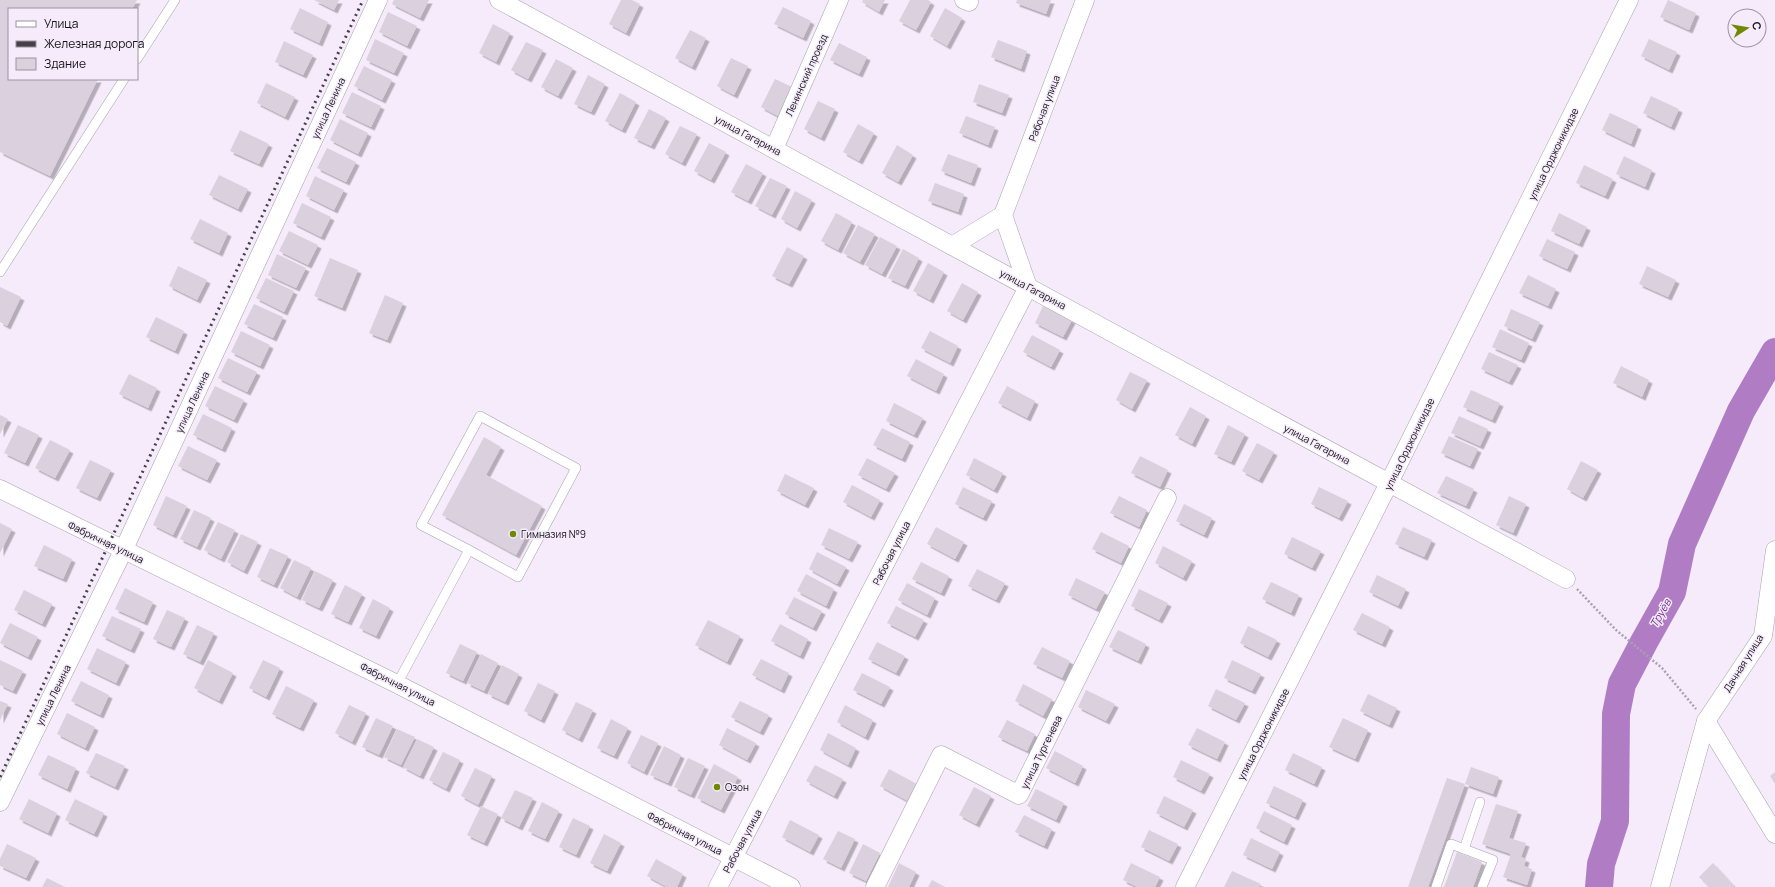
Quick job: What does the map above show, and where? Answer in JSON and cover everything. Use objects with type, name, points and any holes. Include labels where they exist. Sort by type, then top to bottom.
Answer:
[{"type":"street","name":"улица Ленина","points":[[0,802],[123,551],[378,0]]},
{"type":"street","name":"улица Гагарина","points":[[498,0],[1566,579]]},
{"type":"street","name":"Ленинский проезд","points":[[774,149],[839,0]]},
{"type":"street","name":"Рабочая улица","points":[[1003,215],[1085,0]]},
{"type":"street","name":"улица Орджоникидзе","points":[[1185,887],[1390,483],[1629,0]]},
{"type":"street","points":[[952,246],[1003,215],[1028,287]]},
{"type":"street","name":"Рабочая улица","points":[[718,887],[1028,287]]},
{"type":"street","name":"Фабричная улица","points":[[0,489],[123,551],[398,684],[791,887]]},
{"type":"street","name":"улица Тургенева","points":[[875,887],[941,755],[1019,795],[1167,498]]},
{"type":"street","name":"Дачная улица","points":[[1660,887],[1706,721],[1763,636],[1775,552]]},
{"type":"street","points":[[1706,721],[1775,834]]},
{"type":"lane","points":[[138,56],[175,0]]},
{"type":"lane","points":[[0,272],[123,80]]},
{"type":"lane","points":[[480,416],[576,468],[518,577],[469,550],[421,525],[480,416]]},
{"type":"lane","points":[[398,684],[469,550]]},
{"type":"lane","points":[[1464,849],[1480,802]]},
{"type":"lane","points":[[1436,887],[1451,844],[1492,860],[1482,887]]},
{"type":"path","points":[[1566,579],[1616,630],[1662,668],[1706,721]]},
{"type":"building","points":[[0,0],[137,0],[133,8],[8,8],[8,80],[98,80],[50,176],[0,152]]},
{"type":"building","points":[[314,0],[339,0],[334,10]]},
{"type":"building","points":[[394,0],[429,0],[420,18],[392,4]]},
{"type":"building","points":[[621,0],[632,0],[640,4],[626,33],[609,24]]},
{"type":"building","points":[[863,0],[885,0],[879,12],[862,2]]},
{"type":"building","points":[[910,0],[928,0],[931,2],[916,30],[899,21]]},
{"type":"building","points":[[1017,0],[1051,0],[1046,14],[1016,3]]},
{"type":"building","points":[[1668,0],[1696,13],[1689,30],[1660,17]]},
{"type":"building","points":[[783,7],[811,21],[803,38],[774,24]]},
{"type":"building","points":[[300,8],[328,22],[319,43],[290,29]]},
{"type":"building","points":[[945,8],[962,18],[947,46],[930,36]]},
{"type":"building","points":[[388,12],[417,26],[407,46],[379,32]]},
{"type":"building","points":[[493,24],[510,33],[496,62],[479,53]]},
{"type":"building","points":[[690,30],[706,38],[692,67],[675,58]]},
{"type":"building","points":[[375,39],[404,53],[394,73],[366,60]]},
{"type":"building","points":[[1649,39],[1677,52],[1669,70],[1641,56]]},
{"type":"building","points":[[998,40],[1027,51],[1021,69],[991,57]]},
{"type":"building","points":[[284,41],[313,55],[303,75],[275,62]]},
{"type":"building","points":[[526,42],[543,50],[528,79],[511,70]]},
{"type":"building","points":[[839,43],[867,57],[859,74],[830,60]]},
{"type":"building","points":[[731,58],[748,66],[734,95],[717,86]]},
{"type":"building","points":[[556,59],[573,68],[558,96],[541,87]]},
{"type":"building","points":[[364,66],[392,80],[382,100],[354,86]]},
{"type":"building","points":[[588,75],[605,84],[591,112],[574,104]]},
{"type":"building","points":[[775,79],[792,87],[778,116],[761,107]]},
{"type":"building","points":[[266,83],[295,97],[285,117],[257,103]]},
{"type":"building","points":[[979,84],[1009,95],[1002,113],[973,102]]},
{"type":"building","points":[[352,92],[381,106],[371,127],[342,113]]},
{"type":"building","points":[[620,93],[636,102],[622,130],[605,121]]},
{"type":"building","points":[[1651,96],[1679,109],[1671,127],[1643,113]]},
{"type":"building","points":[[818,101],[835,109],[821,138],[804,129]]},
{"type":"building","points":[[649,109],[666,118],[651,146],[634,138]]},
{"type":"building","points":[[1610,113],[1638,126],[1631,144],[1602,130]]},
{"type":"building","points":[[966,116],[995,127],[988,145],[959,133]]},
{"type":"building","points":[[340,119],[368,133],[358,154],[330,140]]},
{"type":"building","points":[[858,124],[874,133],[859,161],[843,152]]},
{"type":"building","points":[[680,126],[697,134],[682,163],[665,154]]},
{"type":"building","points":[[240,130],[269,144],[259,164],[230,151]]},
{"type":"building","points":[[709,143],[726,152],[711,180],[694,171]]},
{"type":"building","points":[[897,145],[913,155],[898,182],[882,173]]},
{"type":"building","points":[[327,148],[356,162],[346,182],[317,168]]},
{"type":"building","points":[[948,154],[978,165],[971,183],[941,171]]},
{"type":"building","points":[[1624,156],[1652,170],[1645,187],[1616,174]]},
{"type":"building","points":[[746,164],[763,173],[748,201],[731,192]]},
{"type":"building","points":[[1584,165],[1613,179],[1605,196],[1576,183]]},
{"type":"building","points":[[219,175],[248,189],[238,209],[209,195]]},
{"type":"building","points":[[315,176],[344,190],[334,210],[306,196]]},
{"type":"building","points":[[770,178],[787,186],[772,215],[755,206]]},
{"type":"building","points":[[935,183],[964,194],[958,212],[928,201]]},
{"type":"building","points":[[795,191],[812,200],[797,228],[781,219]]},
{"type":"building","points":[[302,203],[331,217],[321,237],[293,223]]},
{"type":"building","points":[[836,213],[852,222],[838,250],[821,241]]},
{"type":"building","points":[[1559,213],[1587,227],[1579,244],[1551,231]]},
{"type":"building","points":[[200,219],[228,233],[219,253],[190,239]]},
{"type":"building","points":[[858,225],[875,234],[860,262],[843,253]]},
{"type":"building","points":[[289,231],[318,245],[308,265],[279,251]]},
{"type":"building","points":[[880,237],[897,246],[882,274],[865,265]]},
{"type":"building","points":[[1547,239],[1575,252],[1567,269],[1539,256]]},
{"type":"building","points":[[787,247],[804,256],[789,284],[772,276]]},
{"type":"building","points":[[903,249],[919,258],[905,286],[888,278]]},
{"type":"building","points":[[277,254],[306,268],[296,288],[268,275]]},
{"type":"building","points":[[330,258],[358,270],[342,308],[314,296]]},
{"type":"building","points":[[928,263],[944,272],[930,300],[913,291]]},
{"type":"building","points":[[178,266],[207,280],[197,300],[169,286]]},
{"type":"building","points":[[1647,266],[1676,280],[1668,297],[1639,284]]},
{"type":"building","points":[[1528,275],[1556,289],[1548,306],[1519,293]]},
{"type":"building","points":[[266,278],[294,291],[284,312],[256,298]]},
{"type":"building","points":[[962,283],[978,292],[963,320],[947,311]]},
{"type":"building","points":[[0,287],[21,297],[7,326],[0,322]]},
{"type":"building","points":[[385,295],[403,303],[387,340],[369,333]]},
{"type":"building","points":[[254,304],[283,317],[273,338],[244,324]]},
{"type":"building","points":[[1043,306],[1072,320],[1063,337],[1035,323]]},
{"type":"building","points":[[1511,309],[1540,322],[1532,339],[1504,326]]},
{"type":"building","points":[[156,317],[184,331],[175,351],[146,337]]},
{"type":"building","points":[[1500,329],[1529,343],[1521,360],[1492,347]]},
{"type":"building","points":[[241,331],[270,345],[260,366],[231,352]]},
{"type":"building","points":[[930,331],[958,346],[950,363],[921,348]]},
{"type":"building","points":[[1032,335],[1060,350],[1051,367],[1023,352]]},
{"type":"building","points":[[1489,352],[1518,365],[1509,382],[1481,369]]},
{"type":"building","points":[[228,358],[257,372],[247,392],[218,378]]},
{"type":"building","points":[[916,359],[944,374],[936,391],[907,376]]},
{"type":"building","points":[[1621,366],[1649,380],[1642,397],[1613,383]]},
{"type":"building","points":[[1130,372],[1147,380],[1132,409],[1116,400]]},
{"type":"building","points":[[129,374],[157,388],[148,408],[119,394]]},
{"type":"building","points":[[215,386],[244,400],[234,420],[205,406]]},
{"type":"building","points":[[1007,386],[1035,401],[1027,418],[998,403]]},
{"type":"building","points":[[1471,390],[1500,403],[1492,420],[1463,407]]},
{"type":"building","points":[[894,403],[923,418],[914,435],[886,421]]},
{"type":"building","points":[[1190,407],[1206,416],[1192,444],[1175,435]]},
{"type":"building","points":[[203,414],[232,428],[222,449],[193,435]]},
{"type":"building","points":[[0,415],[8,419],[0,434]]},
{"type":"building","points":[[1459,416],[1488,429],[1480,446],[1451,433]]},
{"type":"building","points":[[18,425],[39,435],[25,463],[4,453]]},
{"type":"building","points":[[1228,425],[1245,434],[1231,462],[1214,454]]},
{"type":"building","points":[[882,428],[910,442],[902,459],[873,445]]},
{"type":"building","points":[[1449,436],[1478,449],[1470,466],[1441,453]]},
{"type":"building","points":[[484,437],[501,447],[486,475],[542,506],[516,555],[442,515]]},
{"type":"building","points":[[50,440],[70,450],[55,478],[35,468]]},
{"type":"building","points":[[1257,443],[1274,452],[1259,480],[1242,471]]},
{"type":"building","points":[[188,446],[217,460],[207,480],[178,466]]},
{"type":"building","points":[[1140,456],[1168,470],[1160,487],[1131,473]]},
{"type":"building","points":[[867,458],[895,473],[886,489],[858,475]]},
{"type":"building","points":[[974,458],[1003,473],[994,490],[966,475]]},
{"type":"building","points":[[90,460],[111,470],[97,498],[76,488]]},
{"type":"building","points":[[1581,461],[1598,470],[1583,498],[1567,489]]},
{"type":"building","points":[[785,474],[814,488],[805,505],[777,491]]},
{"type":"building","points":[[1446,476],[1474,489],[1466,506],[1437,493]]},
{"type":"building","points":[[852,485],[880,500],[871,517],[843,502]]},
{"type":"building","points":[[963,487],[992,501],[983,518],[955,504]]},
{"type":"building","points":[[1319,487],[1348,501],[1339,518],[1311,504]]},
{"type":"building","points":[[166,496],[187,506],[173,535],[153,525]]},
{"type":"building","points":[[1119,496],[1147,510],[1139,527],[1110,513]]},
{"type":"building","points":[[1509,496],[1526,504],[1513,533],[1496,525]]},
{"type":"building","points":[[1184,504],[1212,518],[1204,535],[1176,521]]},
{"type":"building","points":[[194,510],[211,518],[197,547],[180,539]]},
{"type":"building","points":[[218,522],[235,530],[221,559],[204,550]]},
{"type":"building","points":[[0,523],[12,529],[0,553]]},
{"type":"building","points":[[936,527],[964,542],[955,559],[927,544]]},
{"type":"building","points":[[1403,527],[1432,540],[1424,557],[1395,544]]},
{"type":"building","points":[[829,528],[858,542],[849,559],[821,545]]},
{"type":"building","points":[[1101,532],[1129,546],[1121,563],[1092,549]]},
{"type":"building","points":[[241,534],[258,542],[244,571],[227,562]]},
{"type":"building","points":[[1292,537],[1321,551],[1312,568],[1284,554]]},
{"type":"building","points":[[44,545],[72,559],[63,579],[34,566]]},
{"type":"building","points":[[1163,546],[1192,561],[1183,578],[1155,563]]},
{"type":"building","points":[[270,548],[288,556],[274,585],[257,577]]},
{"type":"building","points":[[817,552],[846,567],[837,584],[809,569]]},
{"type":"building","points":[[294,560],[311,568],[297,597],[280,588]]},
{"type":"building","points":[[921,562],[949,576],[941,593],[912,579]]},
{"type":"building","points":[[977,569],[1005,583],[996,600],[968,586]]},
{"type":"building","points":[[315,571],[333,580],[319,608],[302,600]]},
{"type":"building","points":[[806,574],[834,589],[826,606],[797,591]]},
{"type":"building","points":[[1377,575],[1406,589],[1398,606],[1369,592]]},
{"type":"building","points":[[1076,578],[1105,592],[1096,609],[1068,595]]},
{"type":"building","points":[[1271,582],[1299,595],[1291,613],[1262,599]]},
{"type":"building","points":[[907,583],[935,598],[927,615],[898,600]]},
{"type":"building","points":[[345,585],[362,594],[348,622],[331,614]]},
{"type":"building","points":[[125,588],[153,602],[144,622],[115,609]]},
{"type":"building","points":[[1139,589],[1168,603],[1159,620],[1131,606]]},
{"type":"building","points":[[24,590],[52,604],[42,624],[14,610]]},
{"type":"building","points":[[794,597],[822,611],[813,628],[785,614]]},
{"type":"building","points":[[373,599],[390,608],[376,636],[359,628]]},
{"type":"building","points":[[896,606],[924,620],[915,637],[887,623]]},
{"type":"building","points":[[167,610],[185,618],[171,647],[153,639]]},
{"type":"building","points":[[1362,613],[1390,627],[1382,644],[1353,630]]},
{"type":"building","points":[[112,616],[141,629],[131,650],[102,636]]},
{"type":"building","points":[[708,620],[740,636],[727,662],[695,645]]},
{"type":"building","points":[[10,623],[38,637],[28,657],[0,643]]},
{"type":"building","points":[[780,624],[808,639],[800,656],[771,641]]},
{"type":"building","points":[[197,625],[214,633],[200,662],[183,654]]},
{"type":"building","points":[[1248,626],[1277,640],[1268,657],[1240,643]]},
{"type":"building","points":[[1118,630],[1146,644],[1138,661],[1109,647]]},
{"type":"building","points":[[877,642],[905,656],[896,673],[868,659]]},
{"type":"building","points":[[460,644],[477,652],[463,681],[446,673]]},
{"type":"building","points":[[1042,647],[1070,661],[1062,678],[1033,664]]},
{"type":"building","points":[[97,648],[126,662],[116,683],[87,669]]},
{"type":"building","points":[[481,654],[498,663],[484,691],[467,683]]},
{"type":"building","points":[[761,659],[789,673],[781,690],[752,675]]},
{"type":"building","points":[[0,660],[23,671],[13,691],[0,685]]},
{"type":"building","points":[[208,660],[233,673],[219,701],[194,688]]},
{"type":"building","points":[[263,660],[280,668],[266,697],[249,688]]},
{"type":"building","points":[[1232,660],[1261,674],[1252,691],[1224,678]]},
{"type":"building","points":[[502,665],[519,674],[505,702],[488,694]]},
{"type":"building","points":[[862,673],[890,687],[881,704],[853,690]]},
{"type":"building","points":[[81,681],[109,695],[100,715],[71,701]]},
{"type":"building","points":[[538,683],[555,691],[541,720],[524,711]]},
{"type":"building","points":[[1023,684],[1052,699],[1043,716],[1015,701]]},
{"type":"building","points":[[286,686],[314,700],[300,728],[272,714]]},
{"type":"building","points":[[1216,689],[1245,703],[1236,720],[1208,706]]},
{"type":"building","points":[[1086,690],[1115,704],[1106,721],[1078,707]]},
{"type":"building","points":[[1368,694],[1397,708],[1389,725],[1360,711]]},
{"type":"building","points":[[0,701],[8,704],[0,720]]},
{"type":"building","points":[[740,701],[769,715],[760,732],[731,717]]},
{"type":"building","points":[[576,702],[593,710],[579,739],[562,730]]},
{"type":"building","points":[[349,705],[366,713],[352,742],[335,733]]},
{"type":"building","points":[[845,705],[873,720],[865,737],[837,722]]},
{"type":"building","points":[[67,713],[95,727],[85,748],[57,734]]},
{"type":"building","points":[[376,718],[393,726],[379,755],[362,747]]},
{"type":"building","points":[[1343,718],[1368,730],[1355,759],[1329,747]]},
{"type":"building","points":[[611,719],[628,728],[614,756],[597,748]]},
{"type":"building","points":[[1007,720],[1035,734],[1027,751],[998,737]]},
{"type":"building","points":[[727,728],[756,743],[747,760],[719,745]]},
{"type":"building","points":[[1197,728],[1225,742],[1217,759],[1188,745]]},
{"type":"building","points":[[397,729],[415,737],[401,765],[384,757]]},
{"type":"building","points":[[828,733],[856,748],[848,765],[820,750]]},
{"type":"building","points":[[641,735],[658,743],[644,772],[627,763]]},
{"type":"building","points":[[417,739],[434,747],[420,776],[403,767]]},
{"type":"building","points":[[664,746],[681,755],[668,783],[650,775]]},
{"type":"building","points":[[1055,751],[1083,766],[1075,783],[1046,768]]},
{"type":"building","points":[[443,752],[460,760],[446,789],[429,780]]},
{"type":"building","points":[[96,753],[125,766],[115,787],[86,773]]},
{"type":"building","points":[[1293,753],[1322,767],[1314,784],[1285,770]]},
{"type":"building","points":[[48,755],[76,768],[67,789],[38,775]]},
{"type":"building","points":[[688,758],[705,766],[691,795],[674,787]]},
{"type":"building","points":[[1181,760],[1210,774],[1201,791],[1173,777]]},
{"type":"building","points":[[714,764],[738,777],[721,810],[697,798]]},
{"type":"building","points":[[815,765],[843,779],[834,796],[806,781]]},
{"type":"building","points":[[1471,767],[1499,777],[1493,794],[1465,784]]},
{"type":"building","points":[[475,768],[492,776],[478,805],[461,796]]},
{"type":"building","points":[[889,769],[917,784],[908,801],[880,786]]},
{"type":"building","points":[[1775,772],[1775,784],[1770,776]]},
{"type":"building","points":[[1447,778],[1465,784],[1428,887],[1408,887]]},
{"type":"building","points":[[1274,786],[1303,800],[1295,817],[1266,803]]},
{"type":"building","points":[[974,787],[991,796],[976,824],[959,815]]},
{"type":"building","points":[[1036,789],[1064,803],[1056,820],[1027,806]]},
{"type":"building","points":[[515,790],[533,798],[519,827],[501,818]]},
{"type":"building","points":[[1164,796],[1193,810],[1184,827],[1156,813]]},
{"type":"building","points":[[29,799],[57,813],[48,833],[19,819]]},
{"type":"building","points":[[75,799],[104,813],[94,834],[65,820]]},
{"type":"building","points":[[542,802],[559,811],[545,839],[528,831]]},
{"type":"building","points":[[1496,804],[1518,811],[1509,838],[1526,843],[1521,857],[1526,859],[1524,866],[1532,869],[1527,885],[1503,877],[1511,854],[1482,844]]},
{"type":"building","points":[[481,806],[498,814],[484,843],[467,835]]},
{"type":"building","points":[[1264,811],[1292,825],[1284,842],[1256,828]]},
{"type":"building","points":[[1024,815],[1052,829],[1044,846],[1015,832]]},
{"type":"building","points":[[573,818],[590,826],[576,855],[559,847]]},
{"type":"building","points":[[790,820],[819,835],[810,852],[782,837]]},
{"type":"building","points":[[1149,830],[1178,844],[1169,861],[1141,847]]},
{"type":"building","points":[[838,831],[855,839],[841,868],[823,859]]},
{"type":"building","points":[[604,834],[621,843],[607,871],[590,863]]},
{"type":"building","points":[[1251,838],[1280,852],[1272,869],[1243,855]]},
{"type":"building","points":[[7,844],[36,858],[26,878],[0,866],[0,859]]},
{"type":"building","points":[[863,844],[880,853],[866,881],[849,873]]},
{"type":"building","points":[[1457,852],[1482,862],[1473,887],[1444,887]]},
{"type":"building","points":[[656,859],[683,874],[677,887],[667,887],[647,876]]},
{"type":"building","points":[[899,863],[916,872],[909,887],[888,887]]},
{"type":"building","points":[[1131,863],[1160,877],[1155,887],[1137,887],[1123,880]]},
{"type":"building","points":[[1713,863],[1734,886],[1733,887],[1709,887],[1699,877]]},
{"type":"building","points":[[1232,871],[1261,884],[1259,887],[1224,887]]},
{"type":"building","points":[[47,878],[65,887],[42,887]]},
{"type":"building","points":[[932,880],[945,887],[928,887]]},
{"type":"waterway","name":"Труёв","points":[[1599,887],[1601,864],[1615,821],[1616,714],[1622,684],[1672,592],[1682,544],[1741,411],[1775,352]]},
{"type":"railway","points":[[0,777],[363,0]]},
{"type":"place","name":"Гимназия №9","points":[[513,534]]},
{"type":"place","name":"Озон","points":[[717,787]]}]
